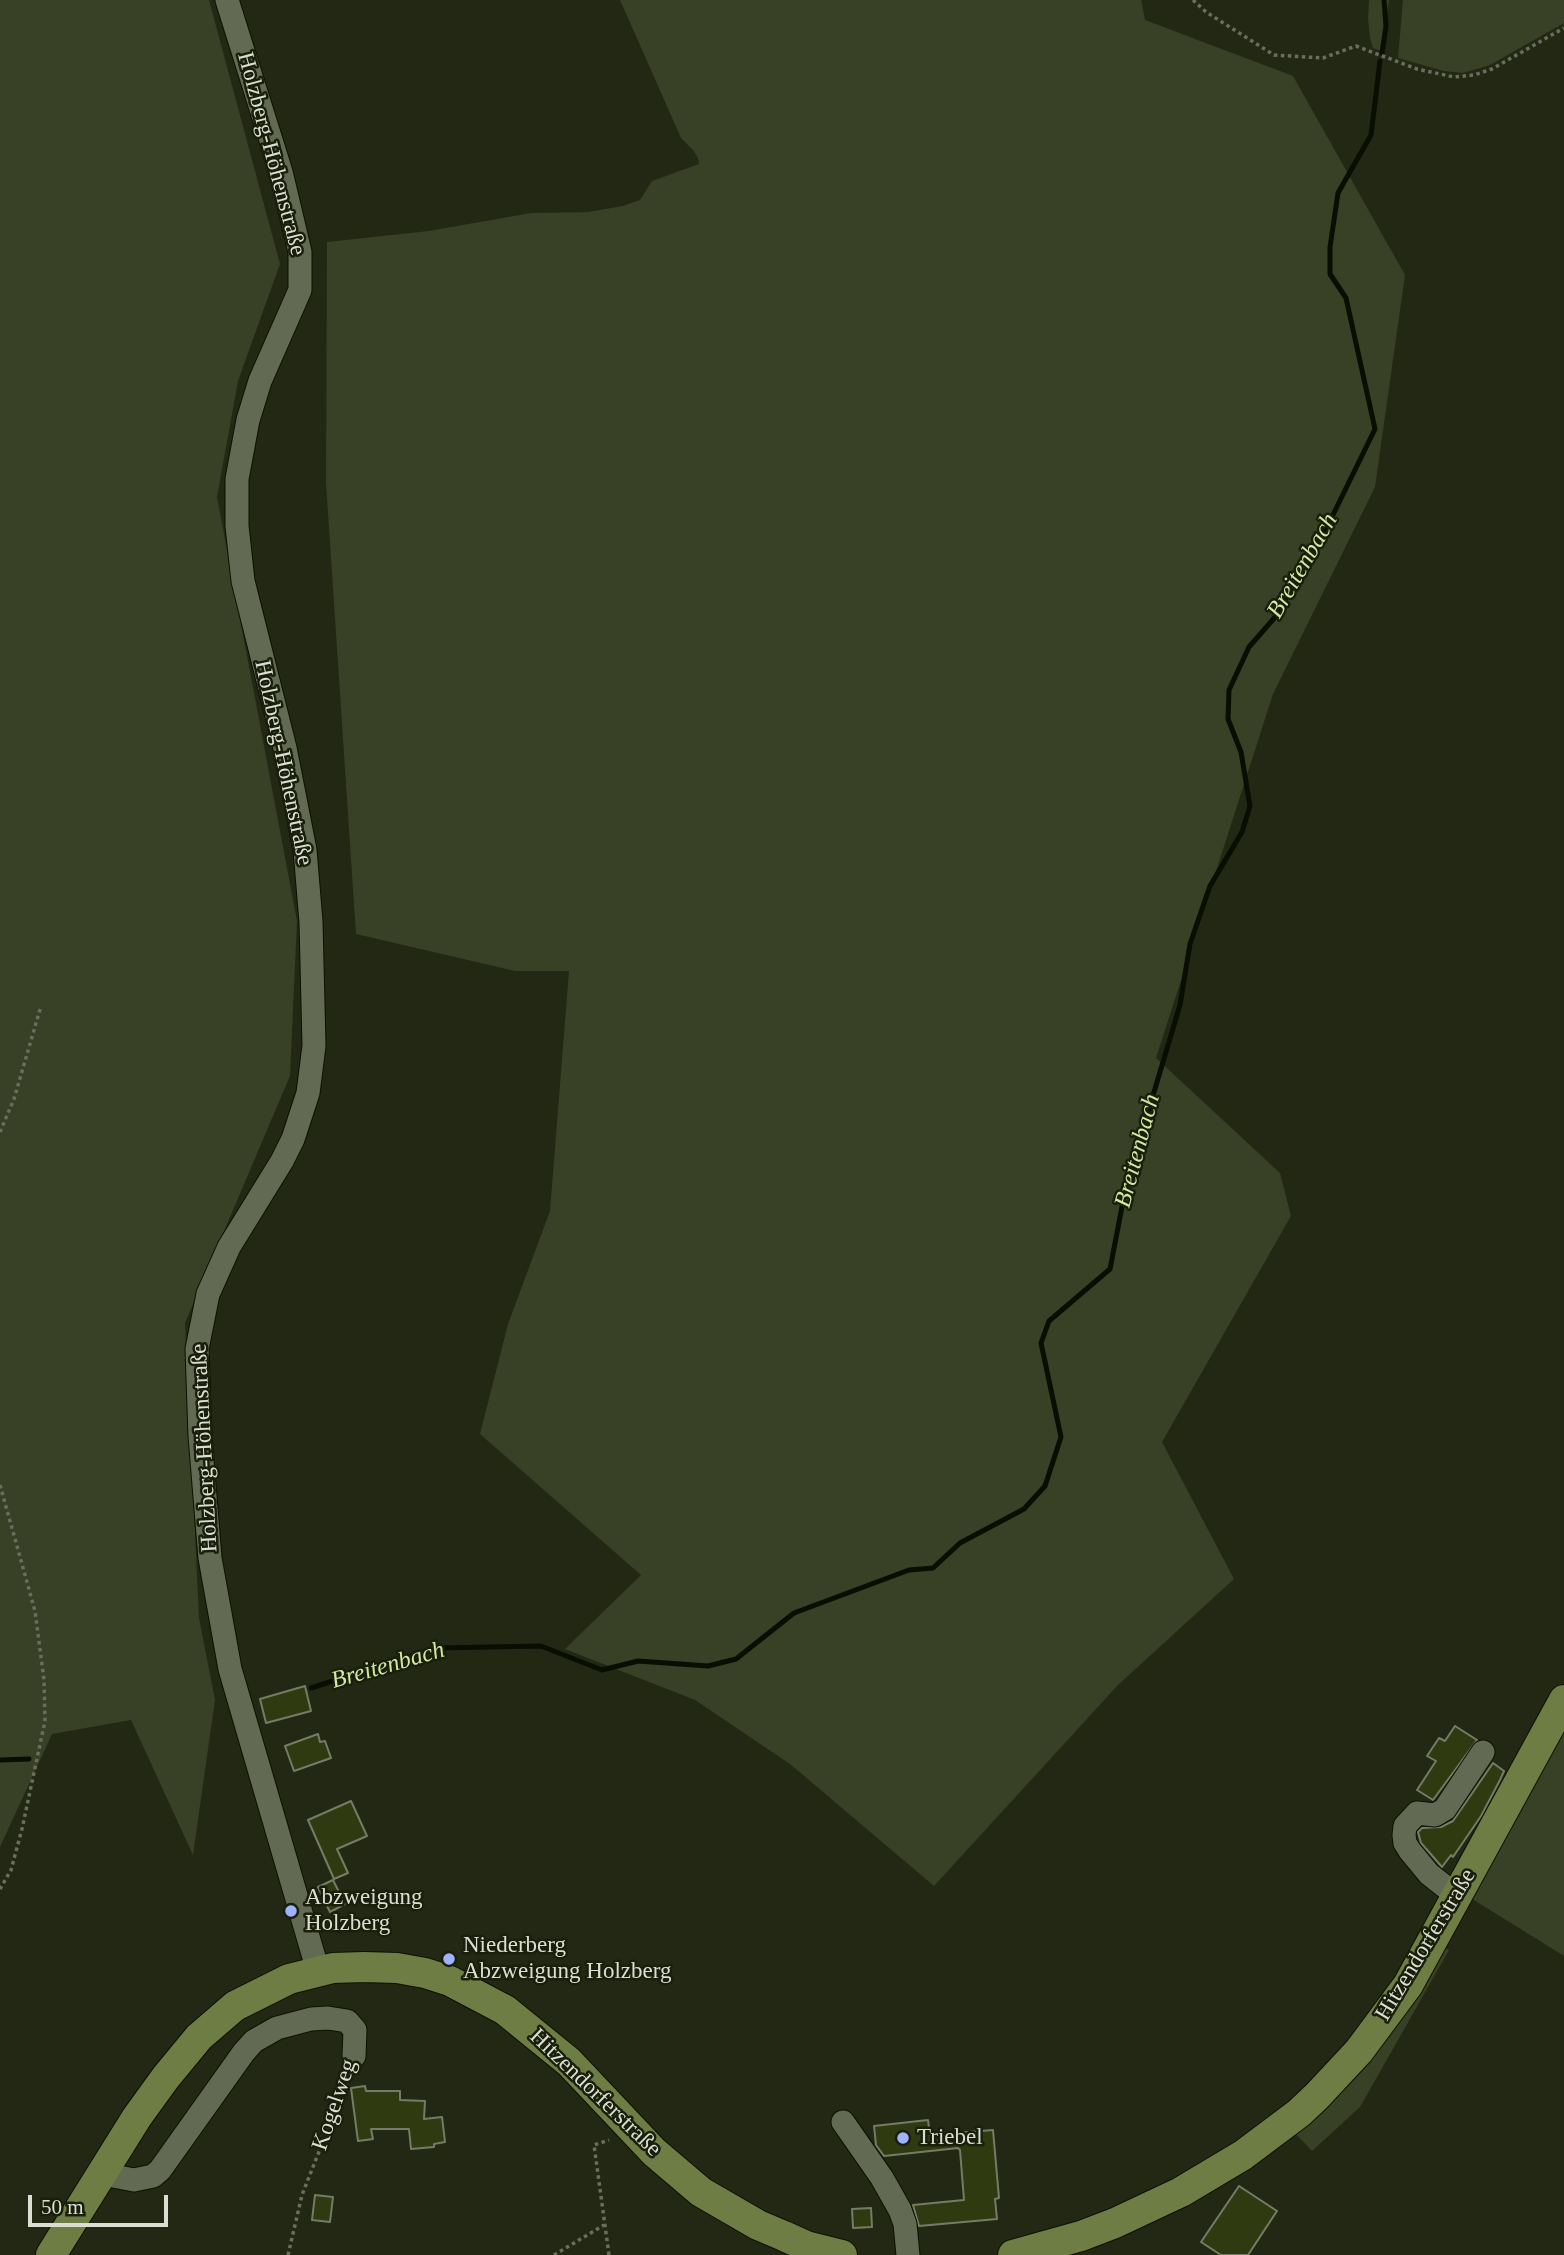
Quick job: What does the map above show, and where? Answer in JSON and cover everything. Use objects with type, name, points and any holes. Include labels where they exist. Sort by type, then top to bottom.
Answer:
[{"type":"main road","name":"Hitzendorferstraße","points":[[1013,2255],[1081,2236],[1181,2192],[1242,2155],[1299,2113],[1338,2074],[1384,2020],[1421,1964],[1564,1700]]},
{"type":"main road","name":"Hitzendorferstraße","points":[[51,2255],[137,2117],[199,2037],[235,2006],[289,1979],[318,1971],[364,1967],[405,1969],[442,1978],[505,2010],[569,2062],[678,2174],[724,2206],[795,2241],[842,2255]]},
{"type":"street","name":"Holzberg-Höhenstraße","points":[[227,0],[281,173],[300,252],[300,290],[260,382],[248,420],[237,479],[237,526],[243,582],[285,748],[305,850],[311,922],[314,1046],[308,1093],[293,1139],[229,1247],[208,1294],[197,1349],[199,1412],[210,1558],[230,1669],[318,1971]]},
{"type":"street","points":[[1458,1897],[1429,1874],[1410,1851],[1405,1843],[1405,1826],[1417,1813],[1434,1815],[1445,1809],[1483,1752]]},
{"type":"street","name":"Kogelweg","points":[[103,2175],[134,2180],[153,2176],[244,2052],[254,2041],[277,2028],[311,2019],[347,2021],[355,2030],[354,2056]]},
{"type":"street","points":[[843,2122],[896,2202],[905,2224],[908,2255]]},
{"type":"path","points":[[1193,0],[1206,12],[1273,55],[1323,58],[1356,46],[1417,69],[1454,77],[1474,75],[1492,69],[1564,28]]},
{"type":"path","points":[[0,1132],[14,1099],[41,1006]]},
{"type":"path","points":[[0,1485],[35,1611],[44,1680],[45,1721],[22,1829],[10,1870],[0,1889]]},
{"type":"path","name":"Kogelweg","points":[[288,2255],[302,2195],[336,2111],[354,2056]]},
{"type":"path","points":[[609,2255],[594,2145],[636,2132]]},
{"type":"path","points":[[554,2255],[604,2225]]},
{"type":"green space","points":[[0,0],[209,0],[280,264],[238,381],[217,497],[297,921],[290,1076],[185,1323],[199,1618],[215,1700],[193,1855],[131,1720],[52,1734],[0,1847]]},
{"type":"green space","points":[[620,0],[1141,0],[1145,20],[1293,76],[1405,275],[1375,487],[1273,694],[1156,1058],[1280,1173],[1291,1216],[1162,1442],[1234,1579],[1118,1685],[934,1886],[790,1764],[695,1700],[565,1649],[641,1575],[480,1434],[508,1324],[550,1211],[569,971],[515,971],[356,934],[326,483],[327,242],[429,231],[531,213],[588,212],[623,206],[640,200],[652,181],[699,164],[693,150],[681,138]]},
{"type":"green space","points":[[1369,0],[1389,0],[1381,51],[1373,48],[1370,38]]},
{"type":"green space","points":[[1403,0],[1564,0],[1564,23],[1490,65],[1463,73],[1444,71],[1398,58]]},
{"type":"green space","points":[[1564,1718],[1564,1956],[1469,1897]]},
{"type":"green space","points":[[1441,1946],[1449,1950],[1360,2107],[1312,2151],[1292,2130]]},
{"type":"building","points":[[305,1686],[311,1711],[266,1723],[260,1699]]},
{"type":"building","points":[[1455,1726],[1477,1740],[1433,1800],[1417,1790],[1436,1761],[1427,1756],[1439,1738],[1445,1741]]},
{"type":"building","points":[[318,1734],[320,1742],[325,1741],[331,1758],[294,1771],[285,1746]]},
{"type":"building","points":[[1493,1763],[1504,1771],[1500,1780],[1481,1816],[1453,1857],[1451,1855],[1442,1867],[1421,1843],[1418,1832],[1422,1828],[1441,1827],[1453,1821]]},
{"type":"building","points":[[351,1801],[367,1836],[337,1849],[348,1873],[334,1879],[308,1820]]},
{"type":"building","points":[[333,1880],[345,1904],[330,1912],[318,1887]]},
{"type":"building","points":[[365,2086],[366,2091],[400,2091],[400,2100],[425,2101],[424,2119],[442,2117],[445,2142],[434,2144],[434,2147],[411,2149],[409,2129],[371,2129],[373,2139],[358,2141],[351,2088]]},
{"type":"building","points":[[928,2120],[930,2135],[993,2130],[999,2198],[995,2199],[997,2219],[919,2226],[913,2205],[964,2200],[960,2150],[958,2148],[884,2156],[876,2145],[874,2126]]},
{"type":"building","points":[[1239,2186],[1277,2211],[1248,2255],[1221,2255],[1201,2242]]},
{"type":"building","points":[[315,2195],[333,2197],[330,2222],[312,2220]]},
{"type":"building","points":[[871,2208],[872,2227],[853,2228],[852,2209]]},
{"type":"waterway","name":"Breitenbach","points":[[1382,53],[1386,26],[1384,0]]},
{"type":"waterway","name":"Breitenbach","points":[[311,1688],[437,1648],[541,1646],[602,1670],[638,1661],[708,1666],[736,1659],[794,1613],[909,1570],[933,1568],[960,1543],[1024,1509],[1045,1486],[1061,1437],[1041,1343],[1049,1321],[1110,1269],[1126,1186],[1180,1005],[1190,944],[1210,886],[1242,832],[1250,806],[1241,752],[1228,719],[1229,690],[1249,647],[1283,608],[1292,578],[1329,523],[1375,429],[1346,298],[1330,274],[1330,247],[1338,193],[1371,135],[1380,61]]},
{"type":"waterway","points":[[0,1760],[29,1759]]},
{"type":"place","name":"Abzweigung Holzberg","points":[[291,1911]]},
{"type":"place","name":"Niederberg Abzweigung Holzberg","points":[[449,1959]]},
{"type":"place","name":"Triebel","points":[[903,2138]]}]
